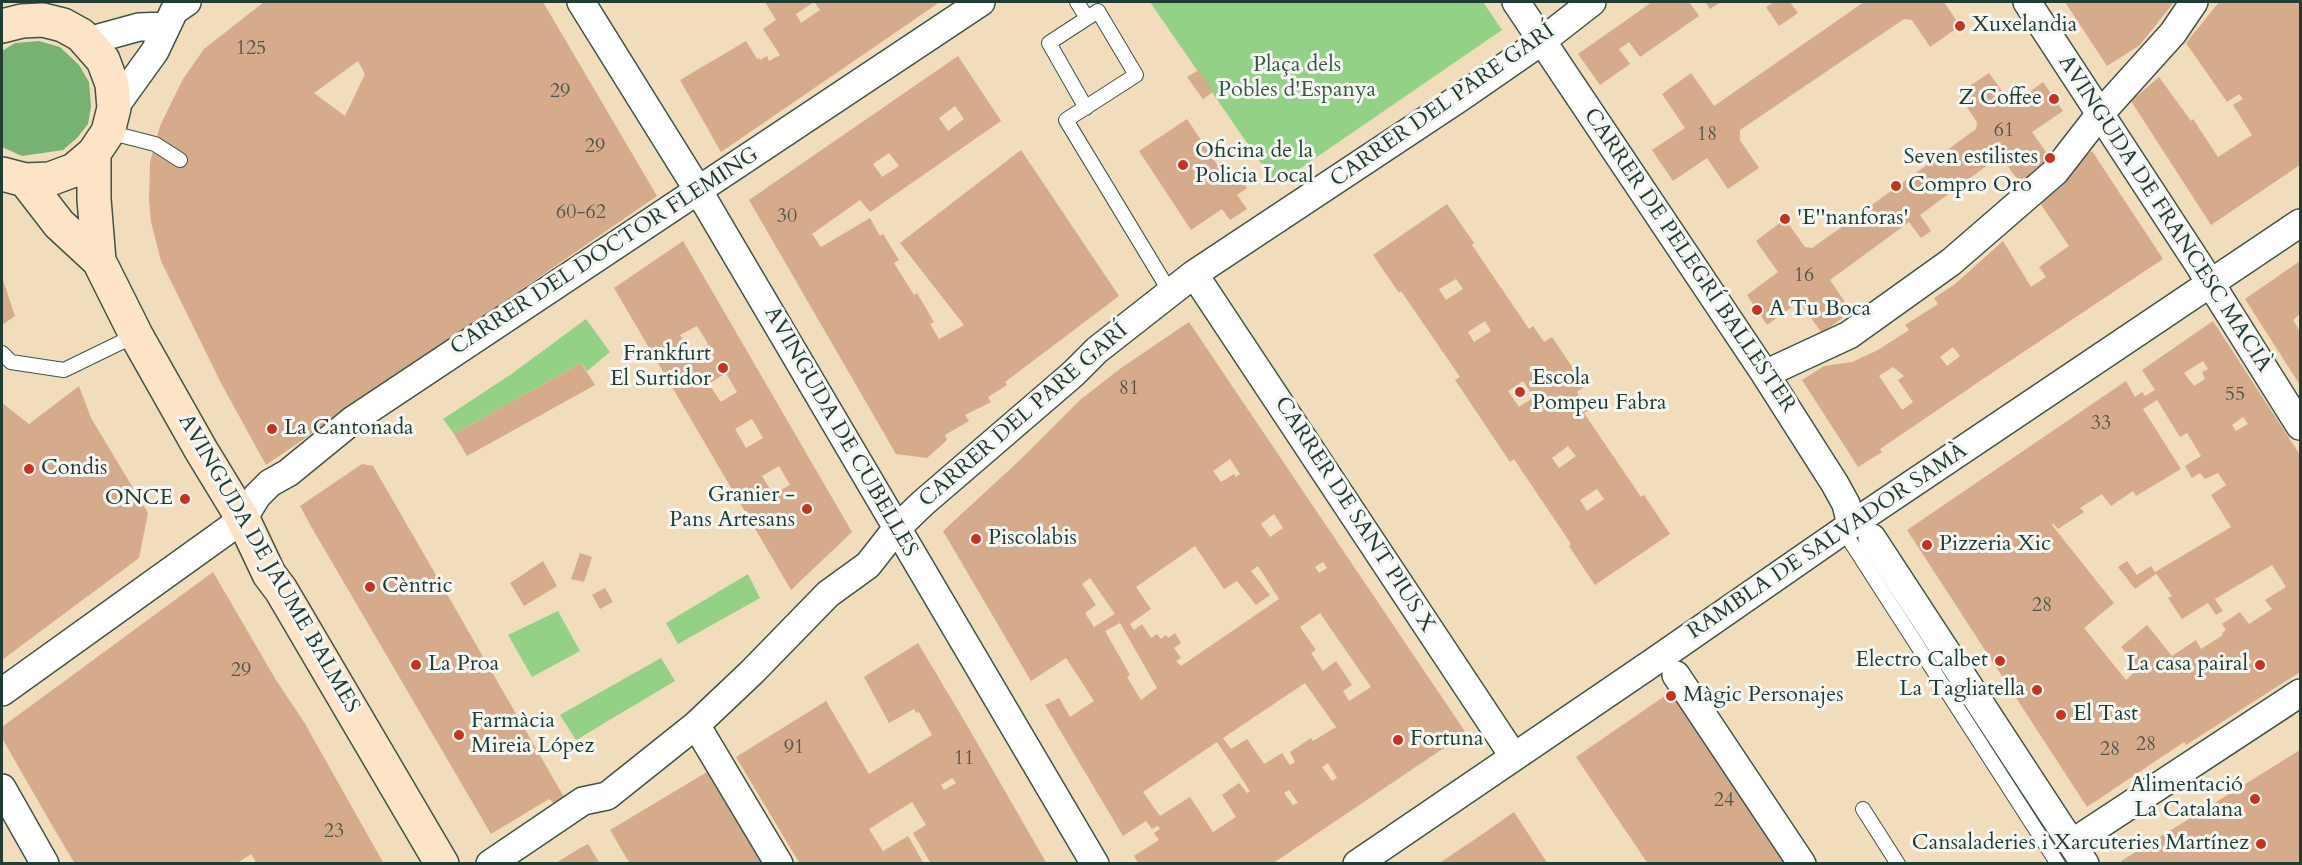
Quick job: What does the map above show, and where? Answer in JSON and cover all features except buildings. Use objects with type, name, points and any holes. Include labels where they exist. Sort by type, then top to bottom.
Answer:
[{"type":"street","points":[[2,13],[9,2]]},
{"type":"street","points":[[69,2],[85,38],[104,60],[112,84],[94,199],[99,261]]},
{"type":"street","points":[[7,178],[51,179],[74,170],[105,131],[155,51],[174,11],[187,2]]},
{"type":"street","name":"AVINGUDA DE CUBELLES","points":[[581,2],[698,190],[1095,864]]},
{"type":"street","name":"CARRER DEL DOCTOR FLEMING","points":[[243,519],[257,496],[270,483],[288,473],[353,420],[651,219],[981,2]]},
{"type":"street","name":"CARRER DE PELEGRÍ BALLESTER","points":[[1516,2],[1765,374],[1835,484],[1846,504],[1855,531],[2072,857]]},
{"type":"street","name":"CARRER DEL PARE GARÍ","points":[[489,864],[583,801],[607,796],[696,725],[752,672],[828,594],[868,565],[897,528],[1097,350],[1170,292],[1542,41],[1592,2]]},
{"type":"street","name":"AVINGUDA DE FRANCESC MACIÀ","points":[[2027,2],[2301,426]]},
{"type":"street","points":[[1765,374],[1850,335],[1951,262],[2055,172],[2100,114],[2173,33],[2194,2]]},
{"type":"street","points":[[2,26],[22,21],[43,20],[63,25],[85,38],[139,27],[166,26]]},
{"type":"street","points":[[7,178],[99,261]]},
{"type":"street","name":"RAMBLA DE SALVADOR SAMÀ","points":[[1357,864],[1855,531],[2301,223]]},
{"type":"street","name":"AVINGUDA DE JAUME BALMES","points":[[99,261],[136,334],[201,450],[243,519],[270,574],[442,864]]},
{"type":"street","name":"CARRER DE SANT PIUS X","points":[[1194,274],[1514,757]]},
{"type":"street","points":[[2,692],[243,519]]},
{"type":"street","points":[[1676,675],[1802,864]]},
{"type":"street","points":[[2072,857],[2301,693]]},
{"type":"street","points":[[696,725],[779,864]]},
{"type":"street","points":[[2,788],[45,864]]},
{"type":"lane","points":[[1077,2],[1087,18]]},
{"type":"lane","points":[[1086,108],[1049,43],[1098,11],[1136,75],[1086,108],[1066,120],[1170,292]]},
{"type":"lane","points":[[105,131],[156,144],[180,160]]},
{"type":"lane","points":[[2,353],[11,362],[64,370],[136,334]]},
{"type":"lane","points":[[1863,809],[1898,864]]},
{"type":"green space","name":"Plaça dels Pobles d'Espanya","points":[[1150,2],[1483,2],[1502,30],[1276,185]]},
{"type":"green space","points":[[39,41],[60,47],[79,65],[89,82],[91,106],[88,124],[63,150],[22,156],[2,147],[2,51],[15,43]]},
{"type":"green space","points":[[586,319],[610,352],[587,371],[581,363],[454,434],[443,419],[510,375]]},
{"type":"green space","points":[[748,574],[760,598],[678,644],[666,623]]},
{"type":"green space","points":[[558,611],[580,651],[532,677],[508,635]]},
{"type":"green space","points":[[661,658],[675,681],[576,740],[560,715]]},
{"type":"place","name":"Xuxelandia","points":[[1960,26]]},
{"type":"place","name":"Z Coffee","points":[[2054,99]]},
{"type":"place","name":"Seven estilistes","points":[[2050,158]]},
{"type":"place","name":"Oficina de la Policia Local","points":[[1183,165]]},
{"type":"place","name":"Compro Oro","points":[[1896,186]]},
{"type":"place","name":"'E''nanforas'","points":[[1785,219]]},
{"type":"place","name":"A Tu Boca","points":[[1757,310]]},
{"type":"place","name":"Frankfurt El Surtidor","points":[[723,368]]},
{"type":"place","name":"Escola Pompeu Fabra","points":[[1520,392]]},
{"type":"place","name":"La Cantonada","points":[[272,429]]},
{"type":"place","name":"Condis","points":[[29,469]]},
{"type":"place","name":"ONCE","points":[[185,499]]},
{"type":"place","name":"Granier - Pans Artesans","points":[[807,509]]},
{"type":"place","name":"Piscolabis","points":[[976,539]]},
{"type":"place","name":"Pizzeria Xic","points":[[1927,545]]},
{"type":"place","name":"Cèntric","points":[[370,587]]},
{"type":"place","name":"Electro Calbet","points":[[2000,661]]},
{"type":"place","name":"La Proa","points":[[416,665]]},
{"type":"place","name":"La casa pairal","points":[[2260,665]]},
{"type":"place","name":"La Tagliatella","points":[[2037,690]]},
{"type":"place","name":"Màgic Personajes","points":[[1671,696]]},
{"type":"place","name":"El Tast","points":[[2061,715]]},
{"type":"place","name":"Farmàcia Mireia López","points":[[459,735]]},
{"type":"place","name":"Fortuna","points":[[1398,740]]},
{"type":"place","name":"Alimentació La Catalana","points":[[2255,799]]},
{"type":"place","name":"Cansaladeries i Xarcuteries Martínez","points":[[2261,844]]}]
